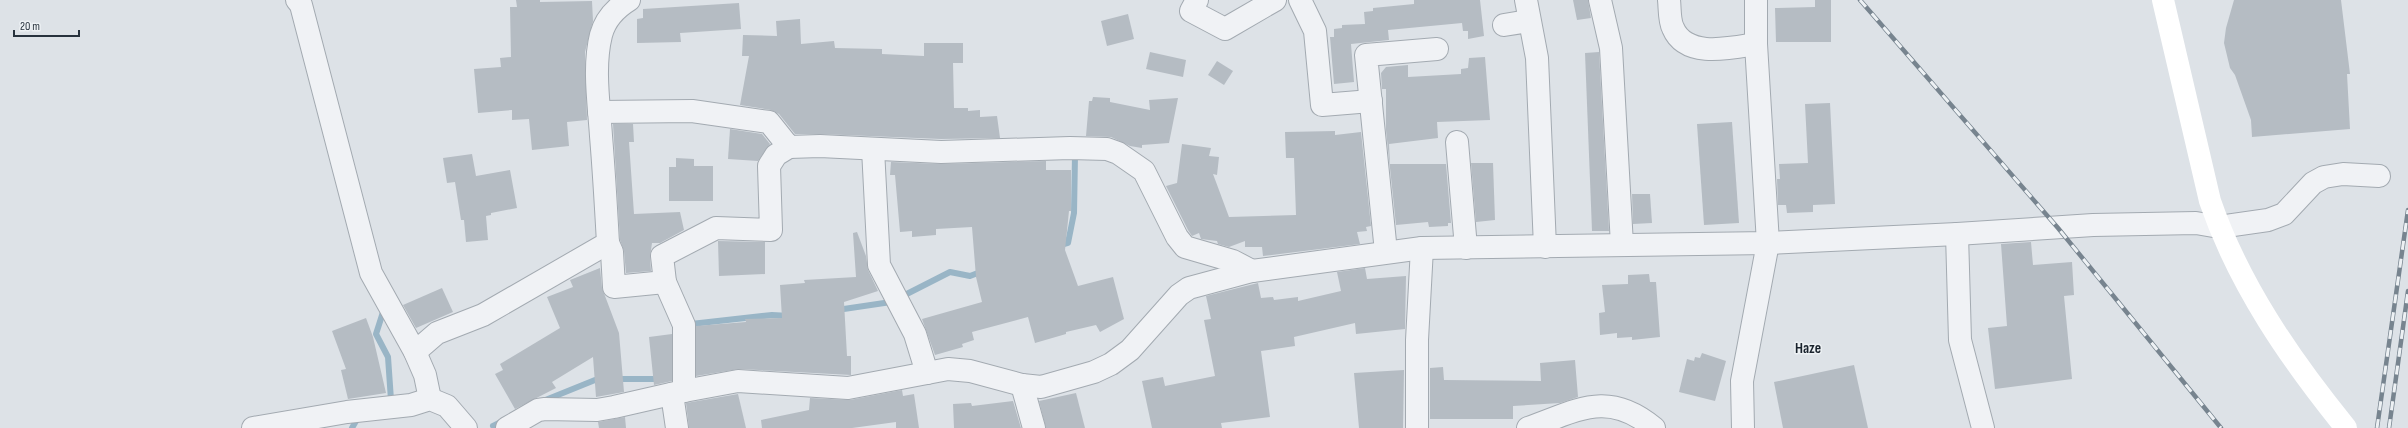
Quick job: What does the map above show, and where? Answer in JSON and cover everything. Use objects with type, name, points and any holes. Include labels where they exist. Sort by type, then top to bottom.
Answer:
[{"type":"street","points":[[297,0],[302,5],[371,273],[415,352],[424,375],[430,399]]},
{"type":"street","points":[[629,0],[614,12],[602,35],[598,68],[599,112],[608,243],[612,252],[614,287],[665,282]]},
{"type":"street","points":[[1197,0],[1192,11],[1225,29],[1274,0]]},
{"type":"street","points":[[1300,0],[1315,31],[1322,105],[1371,102]]},
{"type":"street","points":[[1600,0],[1611,48],[1622,245]]},
{"type":"street","points":[[1669,0],[1672,28],[1687,43],[1715,50],[1756,44]]},
{"type":"street","points":[[1743,428],[1742,382],[1768,243],[1756,44],[1756,0]]},
{"type":"street","points":[[2164,0],[2210,201],[2219,227],[2244,278],[2280,340],[2346,428]]},
{"type":"street","points":[[1504,25],[1528,10],[1537,58],[1545,247]]},
{"type":"street","points":[[1386,252],[1366,55],[1437,49]]},
{"type":"street","points":[[599,112],[692,111],[769,122],[789,147]]},
{"type":"street","points":[[1457,142],[1466,248]]},
{"type":"street","points":[[677,428],[678,392],[684,325],[665,282],[662,256],[700,234],[716,228],[771,230],[769,166],[776,155],[789,147],[820,146],[941,152],[1070,148],[1107,149],[1118,153],[1144,171],[1177,237],[1185,247],[1233,261],[1252,271]]},
{"type":"street","points":[[873,149],[878,265],[915,334],[927,373]]},
{"type":"street","points":[[507,428],[538,410],[597,410],[678,392],[738,381],[848,388],[927,373],[960,369],[1022,385],[1041,387],[1094,372],[1111,364],[1130,350],[1179,295],[1189,288],[1252,271],[1386,252],[1422,248],[1768,243],[1957,234],[2093,225],[2196,223],[2219,227],[2268,220],[2284,214],[2313,183],[2324,177],[2343,174],[2379,176]]},
{"type":"street","points":[[1957,234],[1960,340],[1983,428]]},
{"type":"street","points":[[415,352],[437,333],[483,315],[608,243]]},
{"type":"street","points":[[1417,428],[1417,340],[1422,248]]},
{"type":"street","points":[[1022,385],[1034,428]]},
{"type":"street","points":[[253,428],[347,412],[411,405],[430,399],[448,406],[466,428]]},
{"type":"street","points":[[1528,428],[1587,406],[1600,405],[1624,410],[1642,425]]},
{"type":"building","points":[[516,0],[540,0],[540,2],[592,1],[593,21],[585,52],[587,120],[567,122],[569,146],[532,150],[529,119],[512,120],[512,110],[478,113],[474,69],[501,67],[500,58],[511,57],[510,7],[517,7]]},
{"type":"building","points":[[1414,0],[1480,0],[1484,36],[1468,39],[1468,31],[1463,31],[1462,23],[1388,30],[1389,40],[1351,44],[1354,82],[1334,84],[1330,37],[1334,37],[1334,29],[1342,28],[1342,25],[1365,24],[1364,12],[1373,11],[1373,8],[1414,4]]},
{"type":"building","points":[[1573,0],[1588,0],[1591,18],[1577,20]]},
{"type":"building","points":[[1815,0],[1831,0],[1831,42],[1776,42],[1775,8],[1815,7]]},
{"type":"building","points":[[2234,0],[2341,0],[2350,74],[2347,74],[2350,129],[2252,137],[2251,120],[2235,75],[2230,68],[2224,43],[2226,28]]},
{"type":"building","points":[[739,3],[741,29],[680,33],[681,42],[637,43],[637,19],[643,18],[643,9]]},
{"type":"building","points":[[1128,14],[1134,39],[1107,46],[1101,21]]},
{"type":"building","points":[[800,19],[801,44],[834,41],[835,48],[882,49],[882,54],[924,56],[924,43],[963,43],[963,63],[953,63],[954,108],[968,108],[968,111],[980,110],[980,117],[997,116],[1000,138],[941,139],[795,134],[779,114],[771,110],[740,105],[749,56],[742,56],[743,35],[777,36],[776,21]]},
{"type":"building","points":[[1150,52],[1186,60],[1183,77],[1146,69]]},
{"type":"building","points":[[1599,52],[1609,231],[1592,231],[1585,53]]},
{"type":"building","points":[[1485,57],[1490,120],[1437,122],[1438,138],[1389,144],[1390,164],[1446,164],[1451,223],[1448,223],[1448,226],[1429,227],[1428,222],[1396,225],[1386,130],[1386,89],[1382,89],[1381,73],[1386,67],[1408,65],[1408,77],[1461,74],[1461,69],[1468,68],[1469,58]]},
{"type":"building","points":[[1217,61],[1233,71],[1224,85],[1208,75]]},
{"type":"building","points":[[1093,97],[1110,98],[1110,102],[1150,110],[1149,100],[1178,98],[1169,143],[1142,145],[1142,148],[1130,146],[1111,137],[1086,136],[1089,101],[1092,101]]},
{"type":"building","points":[[1830,103],[1835,204],[1813,205],[1813,212],[1787,213],[1786,205],[1778,205],[1777,179],[1780,179],[1779,164],[1808,163],[1805,104]]},
{"type":"building","points":[[1732,122],[1739,223],[1704,225],[1697,124]]},
{"type":"building","points":[[613,124],[633,124],[634,142],[629,142],[634,214],[680,212],[684,230],[660,243],[652,243],[650,257],[651,271],[626,273],[624,251],[620,240]]},
{"type":"building","points":[[730,129],[762,134],[770,144],[758,161],[728,159]]},
{"type":"building","points":[[1335,131],[1335,135],[1361,132],[1371,226],[1366,227],[1367,231],[1357,232],[1360,244],[1263,256],[1262,247],[1245,247],[1245,241],[1229,247],[1218,244],[1217,241],[1201,239],[1199,233],[1192,236],[1188,230],[1166,186],[1177,183],[1182,144],[1211,148],[1209,156],[1219,157],[1217,175],[1213,174],[1229,217],[1296,215],[1294,158],[1286,158],[1285,132]]},
{"type":"building","points":[[472,154],[476,176],[510,170],[517,208],[491,213],[491,215],[486,216],[488,240],[466,242],[464,220],[461,220],[455,182],[447,183],[443,158]]},
{"type":"building","points":[[676,158],[694,159],[694,166],[713,166],[713,201],[669,201],[669,167],[676,167]]},
{"type":"building","points":[[1046,161],[1046,170],[1071,170],[1071,211],[1069,211],[1065,250],[1078,286],[1113,277],[1124,319],[1100,332],[1096,325],[1066,332],[1066,334],[1035,343],[1028,317],[972,332],[974,340],[962,344],[963,347],[935,355],[922,319],[982,302],[976,277],[972,227],[936,229],[936,235],[912,237],[912,231],[900,232],[895,175],[890,175],[891,162],[941,164]]},
{"type":"building","points":[[1471,163],[1493,163],[1495,220],[1476,222]]},
{"type":"building","points":[[1632,194],[1650,194],[1652,223],[1633,224]]},
{"type":"building","points":[[857,232],[866,256],[868,270],[878,291],[844,302],[847,356],[851,356],[851,375],[739,369],[696,376],[696,326],[746,322],[745,319],[782,318],[780,285],[805,283],[804,280],[856,277],[853,233]]},
{"type":"building","points":[[718,241],[765,242],[765,274],[719,276]]},
{"type":"building","points":[[2031,242],[2033,265],[2072,262],[2074,295],[2064,296],[2072,379],[1995,389],[1988,328],[2007,326],[2001,244]]},
{"type":"building","points":[[600,268],[602,288],[619,333],[624,392],[596,397],[593,357],[552,382],[556,388],[515,409],[495,374],[503,370],[500,364],[560,328],[547,297],[573,287],[570,280]]},
{"type":"building","points":[[1365,268],[1367,279],[1406,276],[1405,329],[1356,334],[1355,323],[1294,337],[1295,346],[1261,351],[1270,417],[1221,423],[1222,428],[1152,428],[1142,381],[1163,377],[1165,386],[1215,376],[1204,320],[1211,319],[1206,296],[1258,283],[1261,298],[1273,297],[1274,300],[1298,297],[1298,301],[1341,291],[1337,272]]},
{"type":"building","points":[[1649,274],[1650,282],[1656,282],[1660,337],[1632,340],[1632,337],[1617,338],[1617,333],[1600,335],[1599,313],[1605,312],[1602,285],[1628,284],[1628,275]]},
{"type":"building","points":[[442,288],[453,312],[416,328],[403,305]]},
{"type":"building","points":[[366,318],[373,337],[386,393],[348,399],[341,370],[346,369],[332,331]]},
{"type":"building","points":[[672,334],[672,381],[654,385],[649,337]]},
{"type":"building","points":[[1702,353],[1726,361],[1715,401],[1679,392],[1687,359],[1694,361],[1695,357],[1700,358]]},
{"type":"building","points":[[1575,360],[1578,397],[1560,403],[1513,406],[1513,419],[1430,419],[1430,368],[1443,367],[1444,380],[1541,381],[1540,363]]},
{"type":"building","points":[[1854,365],[1868,428],[1783,428],[1774,382]]},
{"type":"building","points":[[1404,370],[1403,428],[1359,428],[1354,373]]},
{"type":"building","points":[[902,390],[903,396],[914,394],[919,428],[896,428],[896,422],[852,428],[762,428],[761,420],[809,410],[810,398],[850,400]]},
{"type":"building","points":[[1076,393],[1085,428],[1046,428],[1039,401]]},
{"type":"building","points":[[738,394],[746,428],[689,428],[686,403]]},
{"type":"building","points":[[1013,401],[1021,428],[954,428],[953,404],[971,403],[972,406]]},
{"type":"building","points":[[625,417],[626,428],[599,428],[598,422]]},
{"type":"waterway","points":[[1058,246],[1068,243],[1074,213],[1075,155]]},
{"type":"waterway","points":[[837,310],[891,302],[950,272],[970,276],[983,271]]},
{"type":"waterway","points":[[384,309],[376,334],[388,357],[391,400],[389,400]]},
{"type":"waterway","points":[[691,324],[772,315],[790,316]]},
{"type":"waterway","points":[[615,379],[660,379]]},
{"type":"waterway","points":[[543,401],[595,380],[602,380]]},
{"type":"waterway","points":[[352,428],[356,421]]},
{"type":"waterway","points":[[493,426],[503,421]]},
{"type":"railway","points":[[1860,0],[2058,228],[2221,428]]},
{"type":"railway","points":[[2377,428],[2408,210]]},
{"type":"railway","points":[[2389,428],[2408,291]]},
{"type":"district","name":"Haze","points":[[1808,348]]}]
